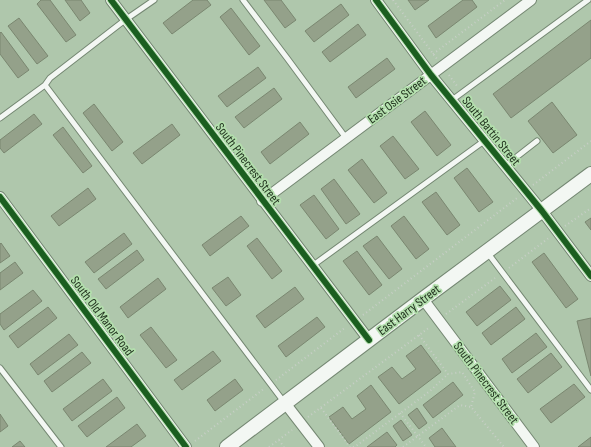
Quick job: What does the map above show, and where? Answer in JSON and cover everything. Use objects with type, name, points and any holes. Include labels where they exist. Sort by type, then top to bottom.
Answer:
[{"type":"main road","name":"East Harry Street","points":[[227,447],[591,174]]},
{"type":"street","name":"South Pinecrest Street","points":[[111,0],[262,201],[369,340]]},
{"type":"street","name":"South Battin Street","points":[[376,0],[431,75],[542,210],[591,276]]},
{"type":"street","name":"East Osie Street","points":[[262,201],[531,0]]},
{"type":"street","name":"South Old Manor Road","points":[[0,197],[189,445]]},
{"type":"street","name":"South Pinecrest Street","points":[[423,299],[534,447]]},
{"type":"street","points":[[285,403],[319,447]]},
{"type":"lane","points":[[0,118],[45,85],[50,78],[125,20],[154,0]]},
{"type":"lane","points":[[243,0],[346,138]]},
{"type":"lane","points":[[452,100],[588,0]]},
{"type":"lane","points":[[45,85],[285,403]]},
{"type":"lane","points":[[312,266],[484,140]]},
{"type":"lane","points":[[505,166],[537,140]]},
{"type":"lane","points":[[487,252],[591,390]]},
{"type":"lane","points":[[0,368],[61,447]]},
{"type":"path","points":[[433,54],[505,0]]},
{"type":"path","points":[[189,445],[591,141]]},
{"type":"path","points":[[419,335],[448,374]]},
{"type":"path","points":[[353,447],[430,391],[448,374],[462,372],[475,392],[471,407]]},
{"type":"path","points":[[403,447],[460,405],[471,407],[504,447]]},
{"type":"path","points":[[321,408],[350,447]]},
{"type":"path","points":[[400,413],[426,447]]},
{"type":"path","points":[[279,440],[284,447]]},
{"type":"building","points":[[41,0],[50,0],[76,35],[66,42],[37,4]]},
{"type":"building","points":[[65,0],[81,0],[90,13],[80,21]]},
{"type":"building","points":[[193,0],[207,0],[211,5],[172,34],[163,23]]},
{"type":"building","points":[[264,0],[281,0],[296,20],[285,28]]},
{"type":"building","points":[[408,0],[429,0],[415,10]]},
{"type":"building","points":[[463,0],[472,0],[477,7],[436,38],[428,26]]},
{"type":"building","points":[[341,4],[349,15],[314,42],[305,31]]},
{"type":"building","points":[[231,8],[260,46],[249,55],[220,17]]},
{"type":"building","points":[[19,18],[48,56],[37,64],[8,26]]},
{"type":"building","points":[[591,20],[591,58],[511,118],[493,94]]},
{"type":"building","points":[[358,24],[366,35],[330,62],[322,52]]},
{"type":"building","points":[[1,32],[29,70],[18,78],[0,54]]},
{"type":"building","points":[[387,58],[395,69],[356,98],[348,87]]},
{"type":"building","points":[[258,67],[266,78],[227,107],[218,96]]},
{"type":"building","points":[[274,88],[282,99],[244,128],[235,117]]},
{"type":"building","points":[[552,102],[577,135],[553,153],[528,121]]},
{"type":"building","points":[[94,104],[123,142],[112,151],[83,113]]},
{"type":"building","points":[[425,111],[451,145],[437,156],[411,122]]},
{"type":"building","points":[[34,114],[42,124],[4,153],[0,148],[0,140]]},
{"type":"building","points":[[300,122],[309,134],[270,164],[261,152]]},
{"type":"building","points":[[172,124],[180,135],[142,164],[133,153]]},
{"type":"building","points":[[63,127],[92,166],[83,173],[53,135]]},
{"type":"building","points":[[393,136],[419,169],[405,179],[380,146]]},
{"type":"building","points":[[362,159],[387,193],[374,203],[348,170]]},
{"type":"building","points":[[467,168],[493,202],[479,212],[454,178]]},
{"type":"building","points":[[334,179],[360,214],[346,224],[321,189]]},
{"type":"building","points":[[88,188],[96,199],[59,226],[51,216]]},
{"type":"building","points":[[436,192],[460,225],[447,235],[422,202]]},
{"type":"building","points":[[314,195],[339,229],[326,239],[300,205]]},
{"type":"building","points":[[241,216],[249,226],[210,256],[202,245]]},
{"type":"building","points":[[404,216],[429,249],[416,259],[391,226]]},
{"type":"building","points":[[591,218],[591,230],[585,222]]},
{"type":"building","points":[[124,233],[132,244],[94,273],[85,262]]},
{"type":"building","points":[[377,236],[402,269],[389,279],[363,246]]},
{"type":"building","points":[[257,238],[282,271],[272,279],[247,246]]},
{"type":"building","points":[[1,243],[10,256],[0,263],[0,244]]},
{"type":"building","points":[[137,250],[144,260],[106,289],[98,279]]},
{"type":"building","points":[[357,251],[382,285],[369,295],[343,261]]},
{"type":"building","points":[[544,253],[578,299],[566,308],[532,262]]},
{"type":"building","points":[[15,262],[23,273],[0,290],[0,273]]},
{"type":"building","points":[[228,277],[241,295],[226,306],[212,288]]},
{"type":"building","points":[[158,278],[166,289],[128,318],[120,307]]},
{"type":"building","points":[[500,286],[511,300],[477,326],[466,312]]},
{"type":"building","points":[[295,287],[304,299],[265,328],[256,316]]},
{"type":"building","points":[[33,290],[42,301],[4,330],[0,324],[0,314]]},
{"type":"building","points":[[48,307],[57,318],[18,348],[9,336]]},
{"type":"building","points":[[516,307],[525,319],[491,345],[482,333]]},
{"type":"building","points":[[317,317],[325,327],[286,357],[278,346]]},
{"type":"building","points":[[591,318],[591,376],[577,321]]},
{"type":"building","points":[[151,327],[177,360],[166,368],[140,335]]},
{"type":"building","points":[[536,333],[547,347],[512,373],[502,359]]},
{"type":"building","points":[[69,334],[78,345],[38,375],[30,364]]},
{"type":"building","points":[[421,345],[441,372],[399,404],[378,377],[392,367],[402,379],[416,369],[406,356]]},
{"type":"building","points":[[213,351],[221,361],[182,390],[174,380]]},
{"type":"building","points":[[82,352],[91,363],[52,392],[44,381]]},
{"type":"building","points":[[551,353],[562,367],[528,393],[517,379]]},
{"type":"building","points":[[103,379],[112,391],[72,421],[63,409]]},
{"type":"building","points":[[235,379],[243,390],[215,411],[207,400]]},
{"type":"building","points":[[453,382],[463,395],[433,418],[423,405]]},
{"type":"building","points":[[574,384],[585,397],[551,423],[540,409]]},
{"type":"building","points":[[371,385],[391,412],[349,444],[329,417],[343,407],[352,419],[366,409],[357,396]]},
{"type":"building","points":[[117,397],[125,408],[87,437],[78,426]]},
{"type":"building","points":[[417,408],[427,423],[419,429],[408,415]]},
{"type":"building","points":[[0,414],[8,426],[0,432]]},
{"type":"building","points":[[401,420],[412,435],[403,441],[393,426]]},
{"type":"building","points":[[137,424],[146,436],[131,447],[106,447]]},
{"type":"building","points":[[442,428],[456,447],[435,447],[429,438]]},
{"type":"building","points":[[387,432],[397,445],[395,447],[367,447]]},
{"type":"building","points":[[591,437],[591,447],[578,447]]},
{"type":"building","points":[[20,441],[25,447],[12,447]]},
{"type":"cycle path","points":[[111,0],[369,340]]},
{"type":"cycle path","points":[[376,0],[431,75],[542,211],[591,276]]},
{"type":"cycle path","points":[[0,197],[186,447]]}]
